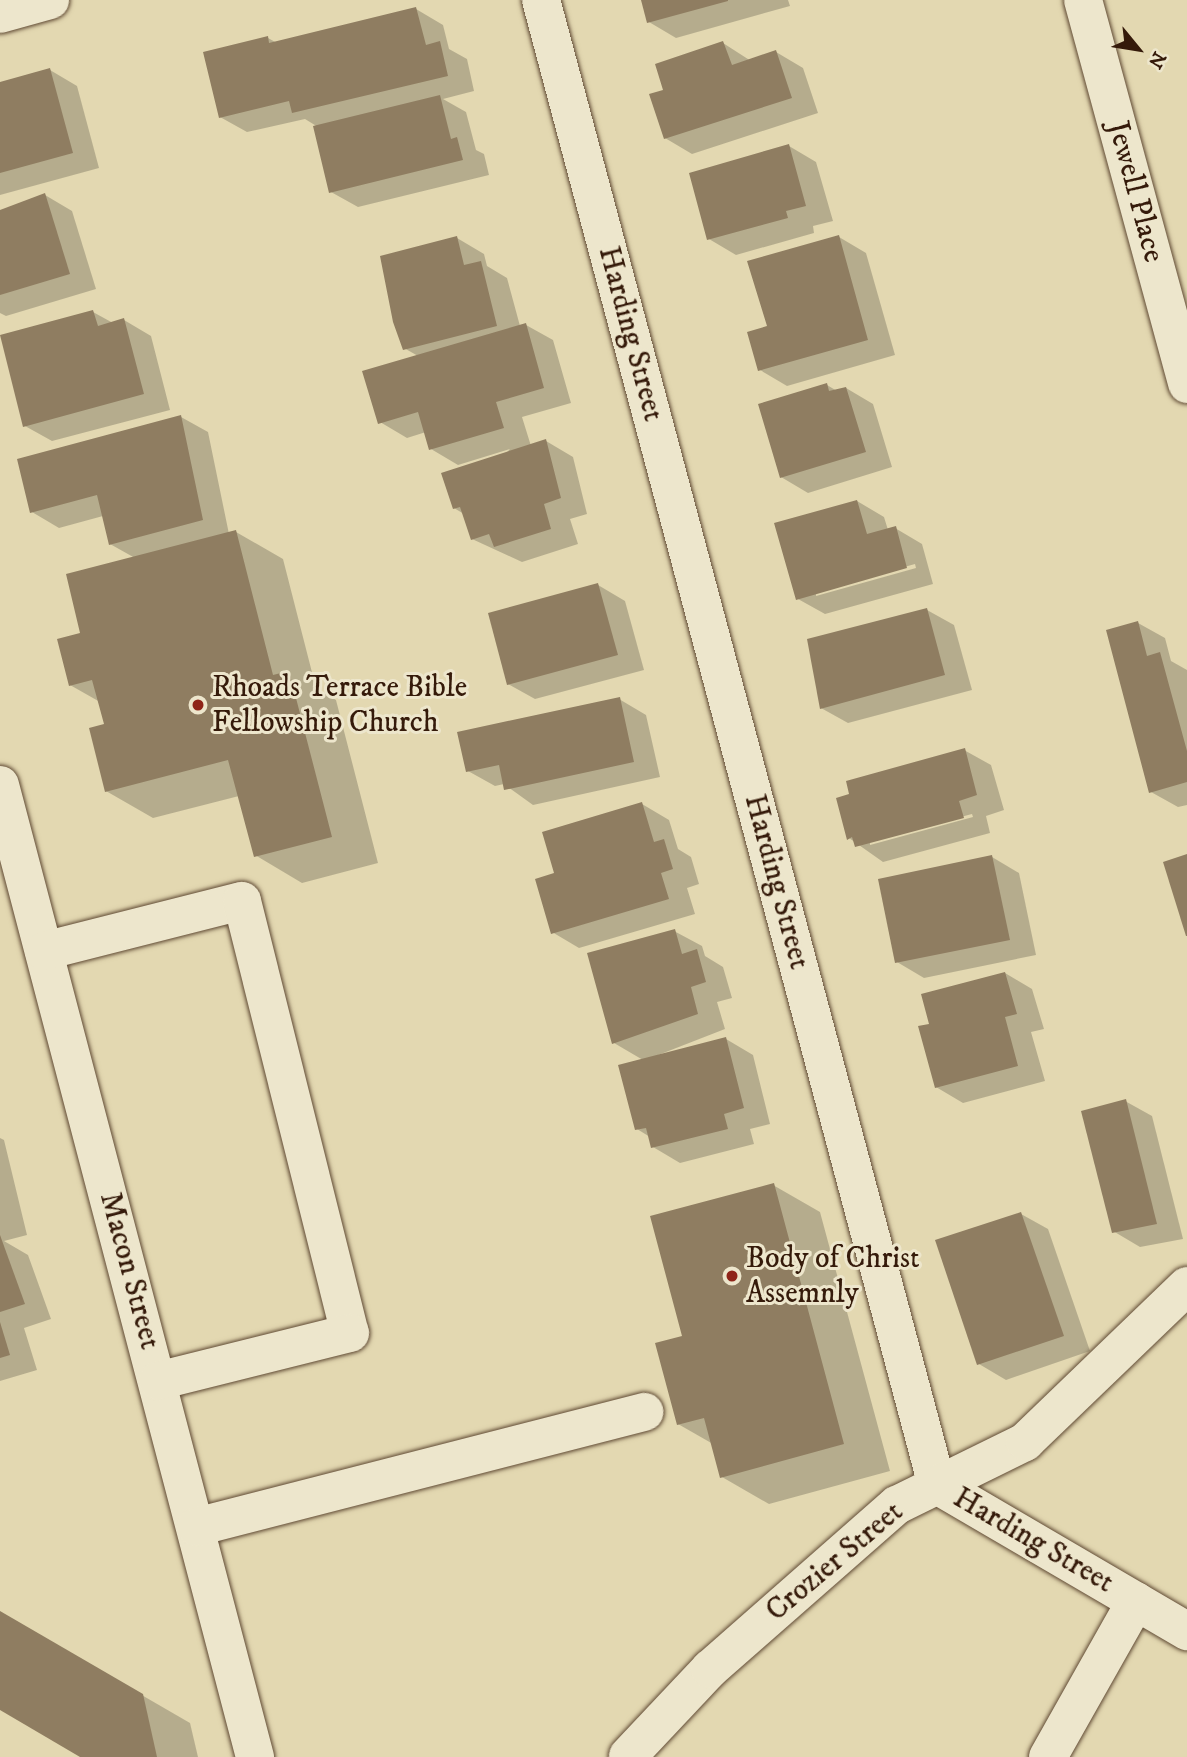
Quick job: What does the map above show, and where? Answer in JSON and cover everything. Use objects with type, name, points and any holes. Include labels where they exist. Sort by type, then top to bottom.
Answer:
[{"type":"street","points":[[0,14],[50,0]]},
{"type":"street","name":"Harding Street","points":[[541,0],[937,1485],[1187,1631]]},
{"type":"street","name":"Jewell Place","points":[[1083,0],[1187,384]]},
{"type":"street","name":"Macon Street","points":[[0,785],[158,1381],[254,1757]]},
{"type":"street","points":[[44,951],[242,901],[350,1332],[158,1381]]},
{"type":"street","name":"Crozier Street","points":[[628,1756],[710,1669],[897,1505],[1025,1442],[1187,1286]]},
{"type":"street","points":[[196,1527],[645,1412]]},
{"type":"street","points":[[1048,1757],[1136,1601]]},
{"type":"building","points":[[641,0],[728,0],[728,1],[647,23]]},
{"type":"building","points":[[416,7],[426,45],[440,41],[448,76],[292,113],[289,101],[219,118],[203,52],[268,36],[269,43]]},
{"type":"building","points":[[723,41],[732,65],[776,50],[792,98],[664,139],[649,94],[663,90],[655,64]]},
{"type":"building","points":[[50,68],[73,153],[0,173],[0,82]]},
{"type":"building","points":[[440,95],[451,139],[457,137],[463,160],[329,193],[313,126]]},
{"type":"building","points":[[789,144],[806,206],[786,211],[788,218],[707,240],[689,173]]},
{"type":"building","points":[[45,193],[70,274],[0,295],[0,210]]},
{"type":"building","points":[[839,235],[868,340],[758,371],[747,332],[767,326],[747,261]]},
{"type":"building","points":[[457,236],[464,265],[481,261],[497,326],[403,350],[393,322],[380,256]]},
{"type":"building","points":[[93,310],[98,326],[124,318],[144,394],[23,427],[0,335]]},
{"type":"building","points":[[526,323],[544,388],[496,402],[504,428],[429,450],[418,412],[378,424],[362,371]]},
{"type":"building","points":[[827,383],[829,391],[846,387],[866,452],[780,478],[758,404]]},
{"type":"building","points":[[181,415],[203,520],[109,545],[97,495],[30,513],[17,459]]},
{"type":"building","points":[[546,439],[561,498],[544,504],[551,529],[494,547],[489,534],[471,540],[460,507],[453,509],[441,473]]},
{"type":"building","points":[[857,500],[867,534],[896,526],[907,568],[796,600],[774,523]]},
{"type":"building","name":"Rhoads Terrace Bible Fellowship Church","points":[[236,530],[273,675],[289,671],[332,837],[254,857],[228,760],[105,792],[89,728],[104,724],[92,680],[69,686],[57,639],[80,633],[66,574]]},
{"type":"building","points":[[598,583],[618,655],[507,685],[488,613]]},
{"type":"building","points":[[927,608],[945,675],[820,709],[807,639]]},
{"type":"building","points":[[1138,621],[1147,656],[1160,652],[1187,751],[1187,782],[1149,793],[1106,630]]},
{"type":"building","points":[[620,697],[634,762],[504,790],[499,765],[466,772],[457,732]]},
{"type":"building","points":[[965,748],[977,795],[959,801],[964,818],[855,847],[852,837],[847,840],[836,798],[849,794],[846,781]]},
{"type":"building","points":[[642,802],[654,842],[664,839],[673,869],[661,873],[669,899],[551,934],[535,879],[554,873],[542,832]]},
{"type":"building","points":[[1187,854],[1187,936],[1186,936],[1163,862]]},
{"type":"building","points":[[992,855],[1010,940],[895,963],[878,879]]},
{"type":"building","points":[[675,929],[682,954],[697,949],[706,982],[691,987],[698,1014],[612,1044],[587,953]]},
{"type":"building","points":[[1005,972],[1017,1014],[1005,1017],[1018,1066],[935,1088],[918,1026],[929,1024],[921,994]]},
{"type":"building","points":[[726,1037],[744,1108],[724,1114],[728,1129],[651,1148],[646,1128],[635,1130],[618,1065]]},
{"type":"building","points":[[1126,1099],[1157,1224],[1112,1233],[1081,1111]]},
{"type":"building","name":"Body of Christ Assemnly","points":[[774,1183],[844,1444],[720,1478],[704,1418],[677,1425],[655,1343],[682,1336],[650,1216]]},
{"type":"building","points":[[1021,1212],[1064,1336],[977,1365],[935,1240]]},
{"type":"building","points":[[0,1235],[25,1304],[0,1312]]},
{"type":"building","points":[[0,1322],[10,1355],[0,1358]]},
{"type":"building","points":[[0,1611],[143,1694],[157,1757],[80,1757],[0,1710]]},
{"type":"place","name":"Rhoads Terrace Bible Fellowship Church","points":[[198,705]]},
{"type":"place","name":"Body of Christ Assemnly","points":[[732,1276]]}]
